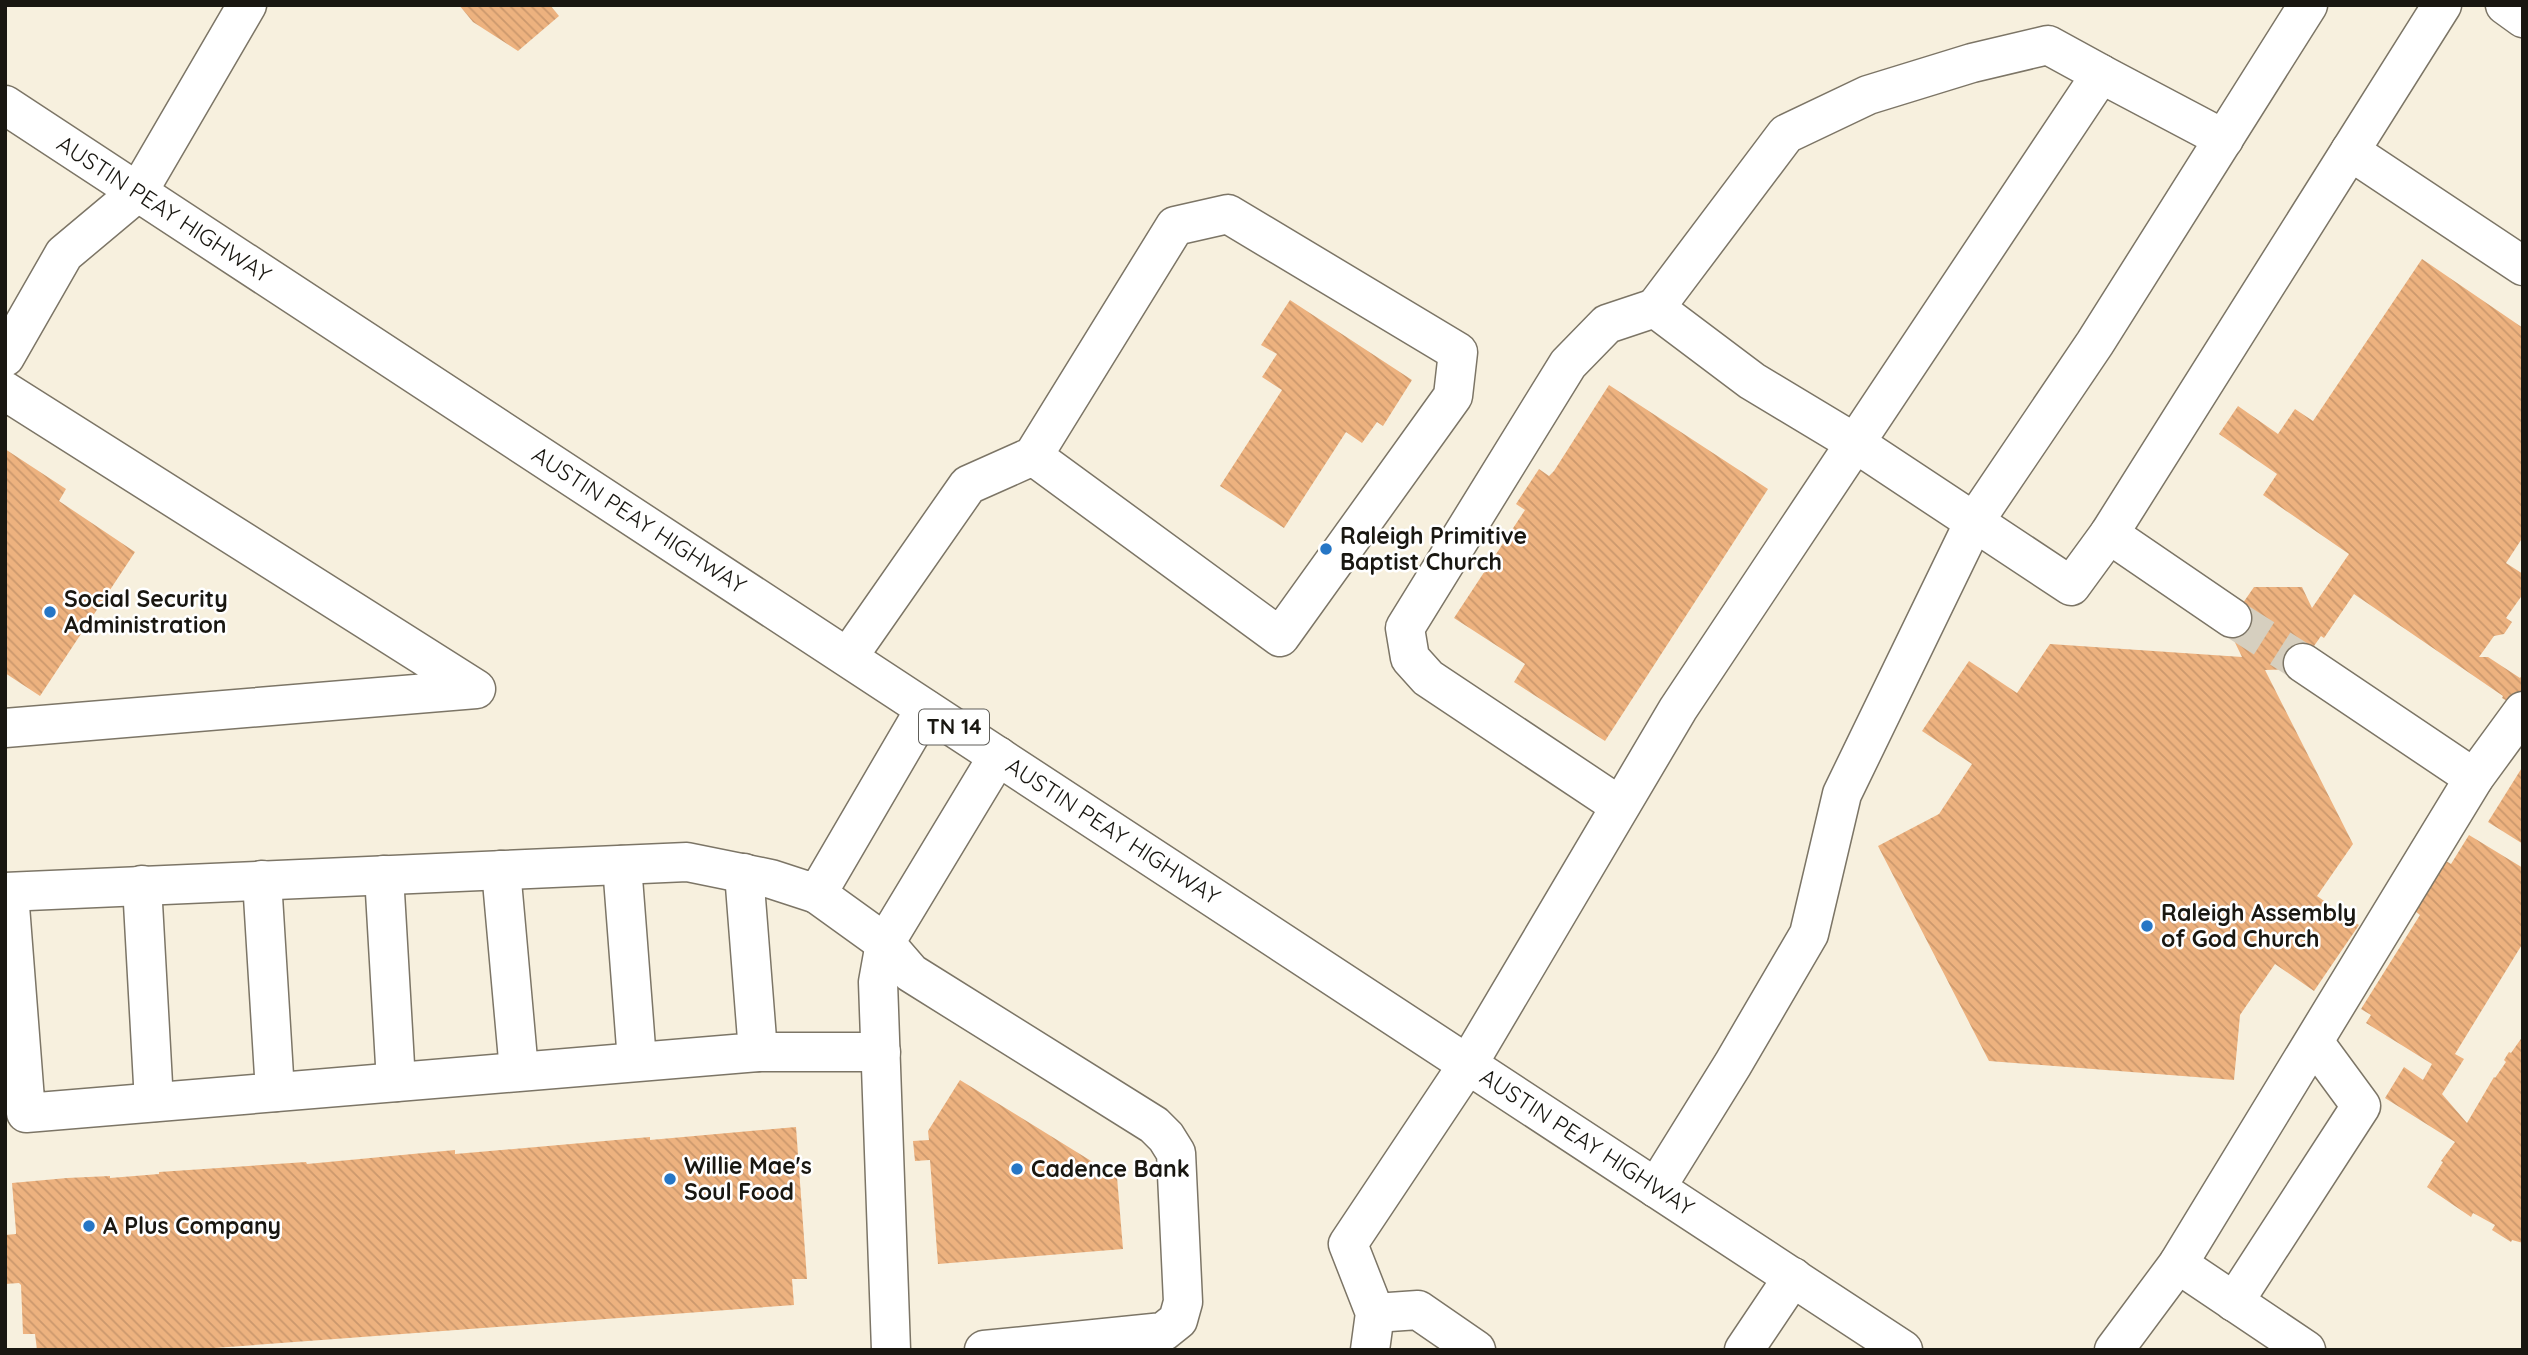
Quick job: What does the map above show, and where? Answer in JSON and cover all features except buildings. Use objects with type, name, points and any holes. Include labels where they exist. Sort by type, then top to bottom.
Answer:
[{"type":"main road","points":[[5,357],[64,254],[138,192],[247,5]]},
{"type":"main road","points":[[1656,1188],[1809,934],[1842,794],[1974,522],[2095,343],[2308,5]]},
{"type":"main road","points":[[1655,308],[1752,381],[1856,443],[2071,586],[2109,534],[2442,5]]},
{"type":"main road","points":[[2505,5],[2523,18]]},
{"type":"main road","points":[[1620,806],[1428,678],[1410,658],[1405,628],[1568,365],[1607,324],[1655,308],[1786,134],[1868,95],[1972,63],[2048,45],[2224,139]]},
{"type":"main road","points":[[1476,1350],[1418,1310],[1373,1332],[1348,1244],[1468,1064],[1678,709],[2101,74]]},
{"type":"main road","name":"AUSTIN PEAY HIGHWAY","points":[[5,105],[1903,1350]]},
{"type":"main road","points":[[2350,151],[2523,266]]},
{"type":"main road","points":[[848,657],[968,485],[1033,456],[1175,226],[1228,214],[1458,352],[1453,396],[1280,637],[1033,456]]},
{"type":"main road","points":[[5,391],[476,690],[5,728]]},
{"type":"main road","points":[[2109,534],[2232,618]]},
{"type":"main road","points":[[2302,663],[2474,778]]},
{"type":"main road","points":[[817,894],[925,709]]},
{"type":"main road","points":[[2114,1350],[2178,1264],[2474,778],[2523,711]]},
{"type":"main road","points":[[891,1350],[878,982],[886,943],[998,756]]},
{"type":"main road","points":[[881,1052],[758,1052],[26,1113],[7,892],[687,862],[771,879],[817,894],[886,943],[911,973],[1154,1125],[1176,1153],[1183,1302],[1178,1320],[1163,1332],[984,1350]]},
{"type":"main road","points":[[622,865],[637,1061]]},
{"type":"main road","points":[[501,870],[519,1071]]},
{"type":"main road","points":[[744,873],[758,1052]]},
{"type":"main road","points":[[384,875],[396,1082]]},
{"type":"main road","points":[[262,880],[275,1092]]},
{"type":"main road","points":[[142,885],[154,1102]]},
{"type":"main road","points":[[2234,1302],[2361,1105],[2314,1042]]},
{"type":"main road","points":[[2178,1264],[2306,1350]]},
{"type":"main road","points":[[1744,1350],[1793,1277]]},
{"type":"tunnel","points":[[2232,618],[2303,663]]},
{"type":"place","name":"Raleigh Primitive Baptist Church","points":[[1326,549]]},
{"type":"place","name":"Social Security Administration","points":[[50,612]]},
{"type":"place","name":"Raleigh Assembly of God Church","points":[[2147,926]]},
{"type":"place","name":"Cadence Bank","points":[[1017,1169]]},
{"type":"place","name":"Willie Mae's Soul Food","points":[[670,1179]]},
{"type":"place","name":"A Plus Company","points":[[89,1226]]}]
